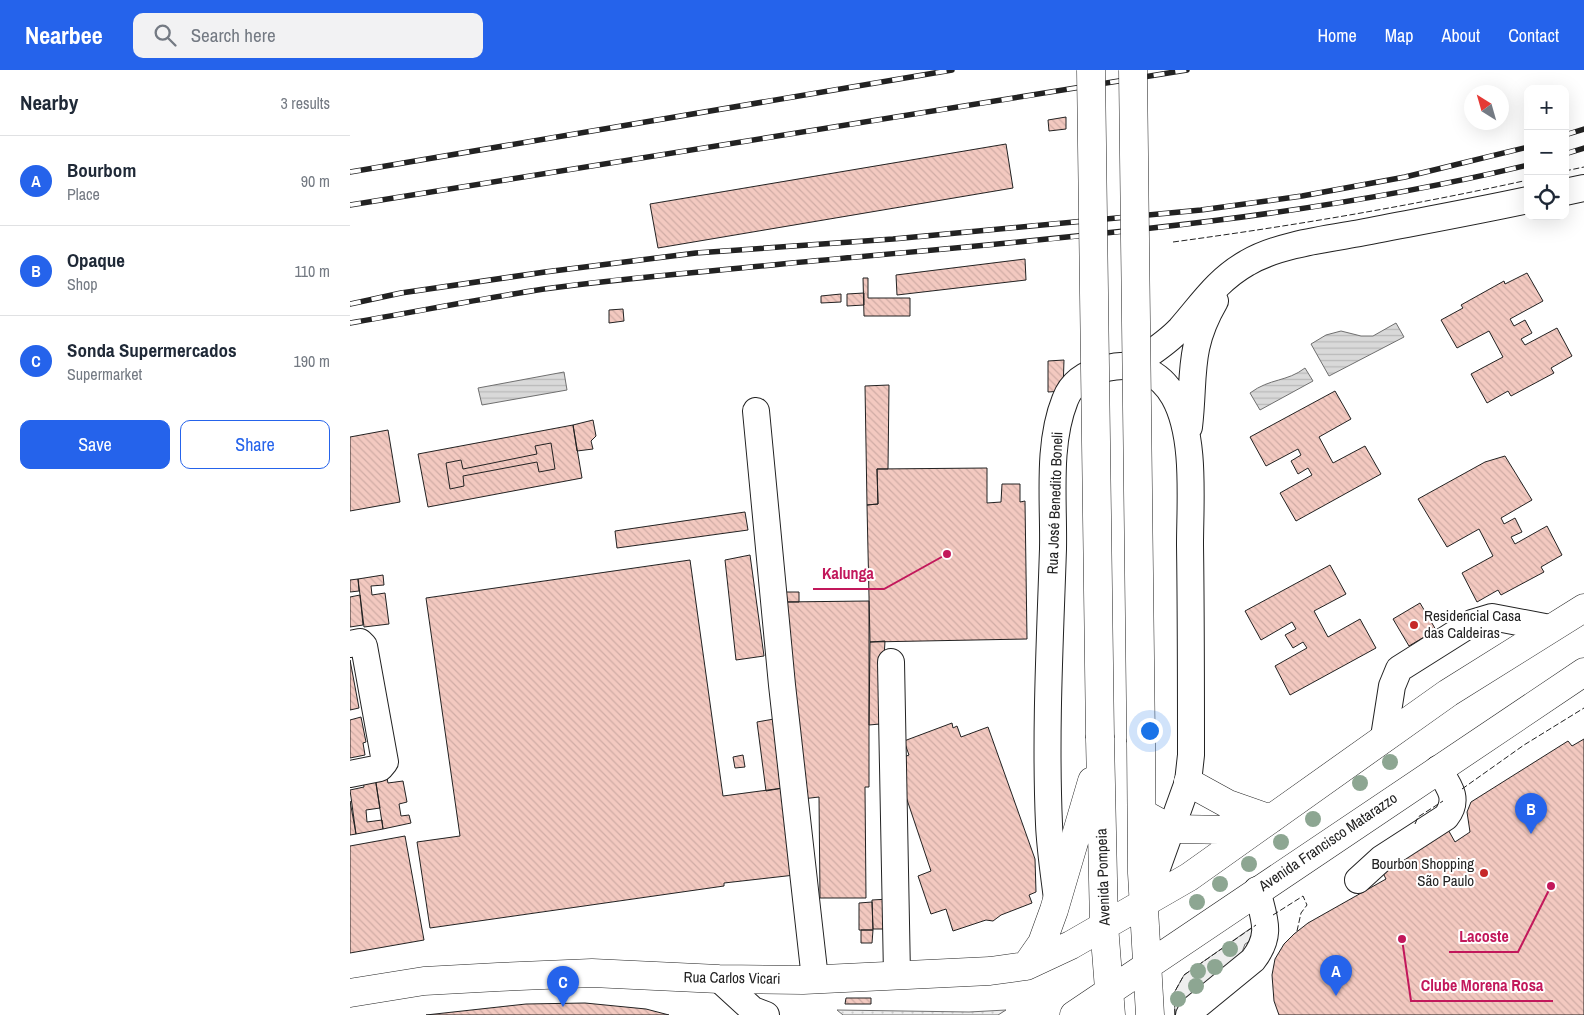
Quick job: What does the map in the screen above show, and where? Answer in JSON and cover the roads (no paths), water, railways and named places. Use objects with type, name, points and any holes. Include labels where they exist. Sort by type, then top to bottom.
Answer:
[{"type":"main road","name":"Avenida Pompeia","points":[[1091,70],[1100,747],[1104,925],[1110,1003]]},
{"type":"main road","points":[[1133,70],[1142,813],[1146,964],[1150,1015]]},
{"type":"main road","points":[[1104,925],[1144,904],[1189,876],[1384,737],[1550,628],[1584,608]]},
{"type":"main road","name":"Avenida Francisco Matarazzo","points":[[1074,1015],[1110,1003],[1146,964],[1584,672]]},
{"type":"main road","points":[[1026,966],[1042,943],[1057,899],[1100,747]]},
{"type":"main road","points":[[1188,782],[1228,804],[1271,819]]},
{"type":"main road","points":[[1142,813],[1171,829],[1235,830],[1271,819]]},
{"type":"main road","name":"Rua Carlos Vicari","points":[[350,993],[424,981],[592,973],[719,979],[815,979],[990,971],[1026,966],[1044,959],[1104,925]]},
{"type":"street","points":[[1569,191],[1584,188]]},
{"type":"street","points":[[1132,366],[1162,346],[1180,328],[1207,294],[1232,273],[1249,262],[1279,251],[1524,201]]},
{"type":"street","points":[[1187,444],[1194,354],[1198,338],[1204,320],[1232,273]]},
{"type":"street","name":"Rua José Benedito Boneli","points":[[1057,899],[1049,827],[1048,757],[1054,487],[1058,421],[1066,397],[1076,383],[1090,372],[1118,366],[1132,366],[1151,371],[1174,397],[1181,413],[1187,444],[1190,488],[1191,755],[1188,782],[1144,904]]},
{"type":"street","points":[[756,411],[781,676],[815,979]]},
{"type":"street","points":[[1384,737],[1392,686],[1399,670],[1472,623],[1492,617],[1550,628]]},
{"type":"street","points":[[350,774],[380,768],[385,762],[364,646],[356,643]]},
{"type":"street","points":[[891,662],[896,975]]},
{"type":"street","points":[[1358,880],[1381,859],[1446,817],[1452,809],[1453,795],[1438,769]]},
{"type":"street","points":[[1189,1015],[1193,1009],[1253,960],[1261,950],[1266,931],[1257,890]]},
{"type":"street","points":[[719,979],[752,1010],[766,1015]]},
{"type":"railway","points":[[350,172],[952,70]]},
{"type":"railway","points":[[350,205],[1187,70]]},
{"type":"railway","points":[[1569,134],[1584,129]]},
{"type":"railway","points":[[350,304],[401,293],[696,253],[893,239],[1201,210],[1302,196],[1405,177],[1524,148]]},
{"type":"railway","points":[[1569,153],[1584,148]]},
{"type":"railway","points":[[350,323],[574,285],[1063,238],[1250,216],[1344,202],[1524,166]]},
{"type":"place","name":"Kalunga","points":[[947,554]]},
{"type":"place","name":"Residencial Casa das Caldeiras","points":[[1414,625]]},
{"type":"place","name":"Opaque","points":[[1531,834]]},
{"type":"place","name":"Bourbon Shopping São Paulo","points":[[1484,873]]},
{"type":"place","name":"Lacoste","points":[[1551,886]]},
{"type":"place","name":"Clube Morena Rosa","points":[[1402,939]]},
{"type":"place","name":"Bourbom","points":[[1336,996]]},
{"type":"place","name":"Sonda Supermercados","points":[[563,1007]]}]
